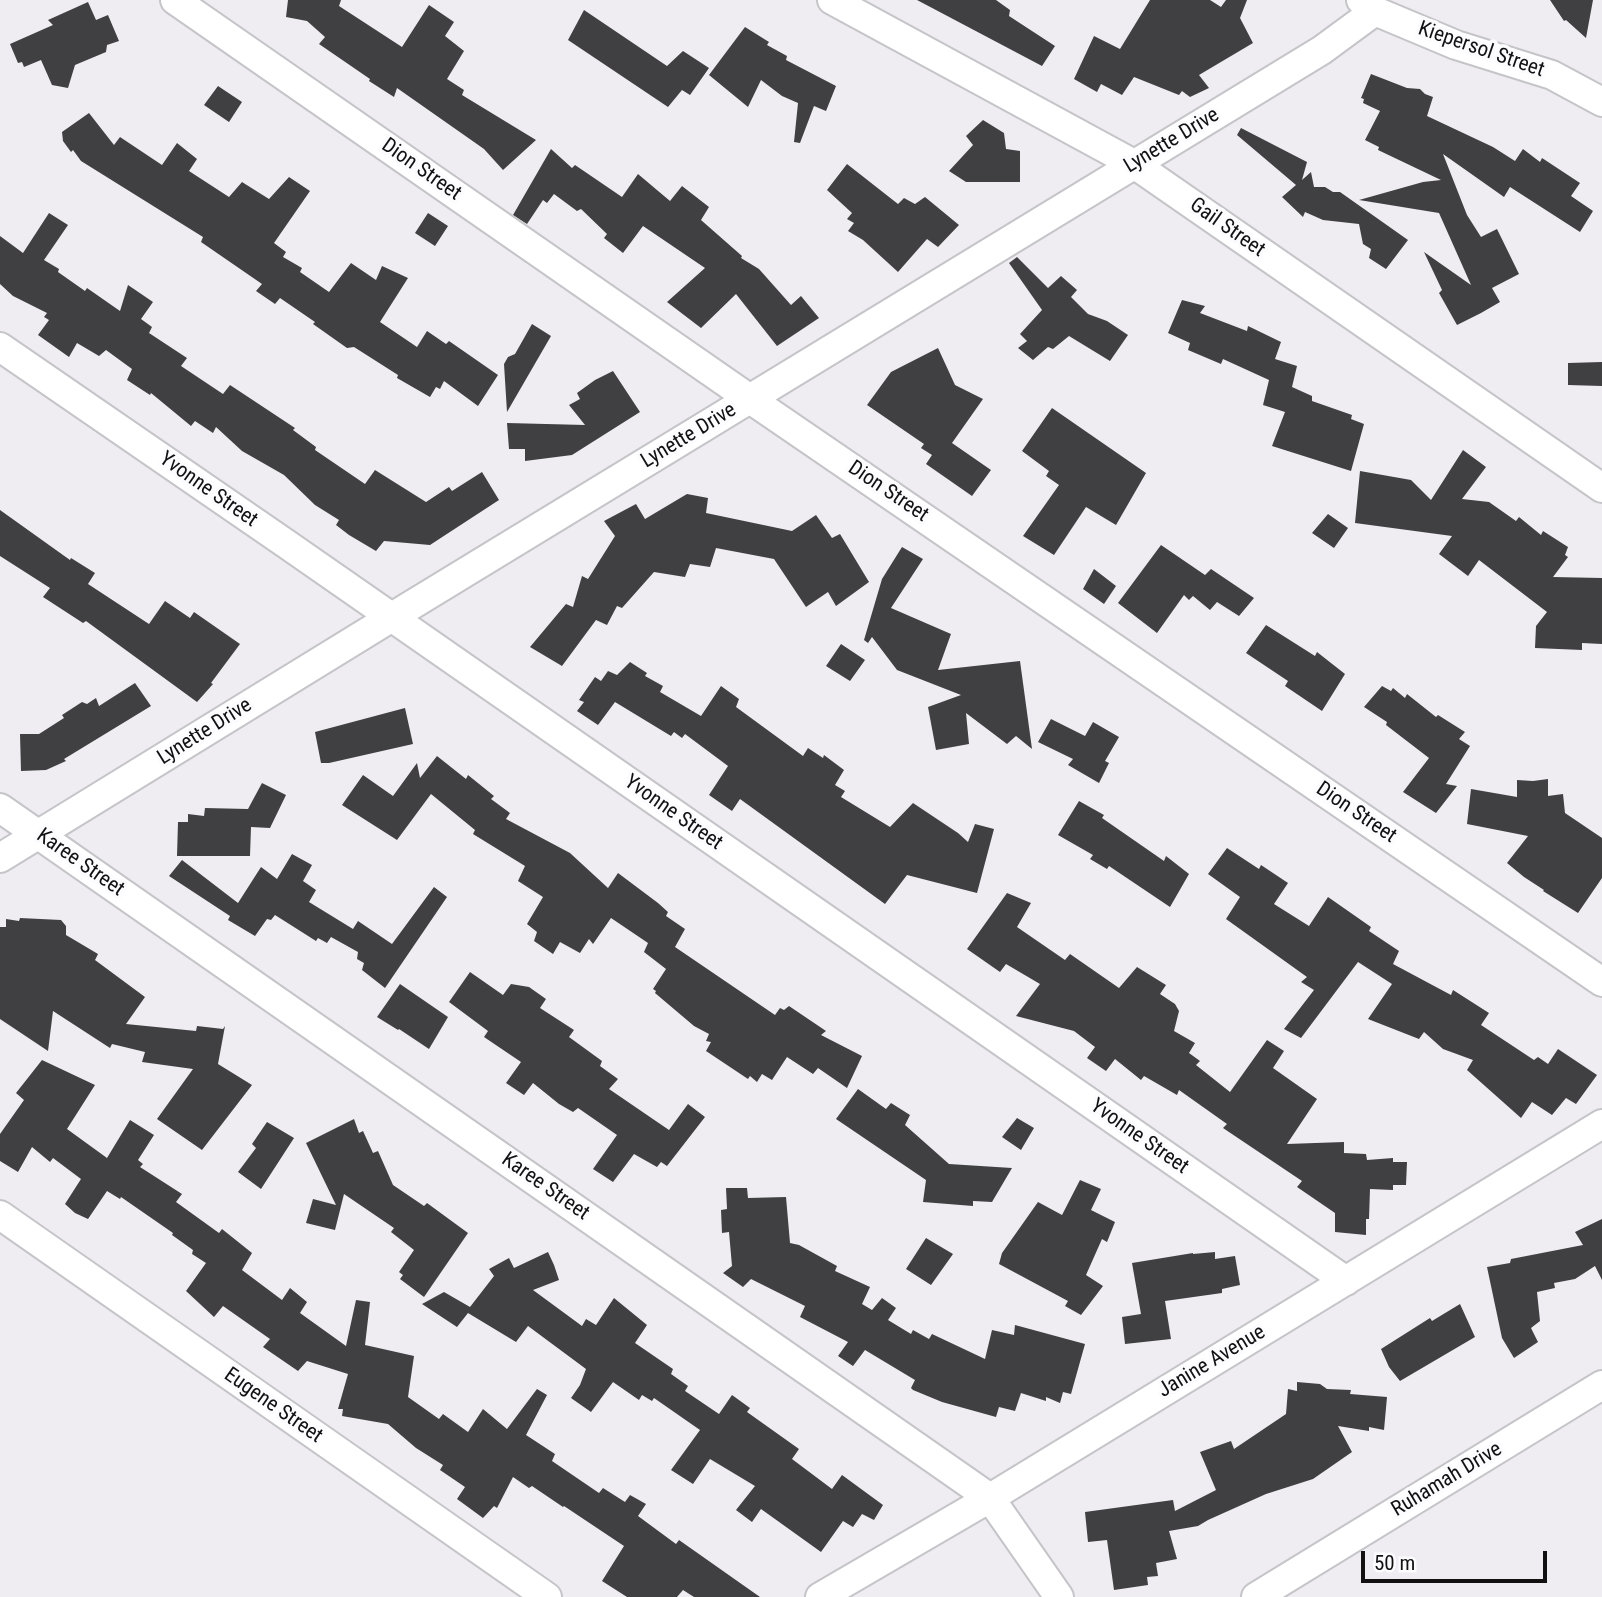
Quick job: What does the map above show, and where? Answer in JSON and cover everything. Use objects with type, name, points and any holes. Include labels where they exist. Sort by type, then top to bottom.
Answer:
[{"type":"street","name":"Dion Street","points":[[175,0],[1602,982]]},
{"type":"street","name":"Gail Street","points":[[832,0],[1134,164],[1602,488]]},
{"type":"street","name":"Lynette Drive","points":[[0,859],[1322,50],[1368,5]]},
{"type":"street","name":"Kiepersol Street","points":[[1368,5],[1456,45],[1552,75],[1602,102]]},
{"type":"street","name":"Yvonne Street","points":[[0,347],[1346,1281]]},
{"type":"street","name":"Karee Street","points":[[0,808],[990,1497],[1059,1597]]},
{"type":"street","name":"Janine Avenue","points":[[820,1597],[990,1497],[1602,1124]]},
{"type":"street","name":"Eugene Street","points":[[0,1215],[547,1597]]},
{"type":"street","name":"Ruhamah Drive","points":[[1256,1597],[1602,1385]]},
{"type":"building","points":[[288,0],[341,0],[339,6],[402,47],[429,5],[454,22],[445,36],[464,51],[447,79],[464,90],[462,95],[536,140],[503,170],[484,149],[397,88],[394,97],[319,44],[325,37],[307,21],[286,17]]},
{"type":"building","points":[[917,0],[996,0],[1010,10],[1009,16],[1055,46],[1042,66]]},
{"type":"building","points":[[1150,0],[1210,0],[1221,7],[1226,0],[1247,0],[1240,18],[1253,43],[1199,75],[1209,88],[1190,97],[1182,91],[1179,95],[1134,77],[1122,95],[1101,84],[1097,92],[1074,79],[1094,36],[1120,49]]},
{"type":"building","points":[[1550,0],[1593,0],[1586,38],[1564,21]]},
{"type":"building","points":[[88,2],[96,20],[108,15],[119,41],[107,45],[106,52],[75,65],[68,88],[52,85],[41,60],[24,67],[22,62],[18,63],[10,44],[53,25],[48,20]]},
{"type":"building","points":[[584,10],[667,66],[683,51],[709,68],[690,95],[682,90],[668,107],[568,40]]},
{"type":"building","points":[[745,27],[769,42],[767,45],[787,56],[786,60],[836,86],[826,111],[814,106],[800,143],[794,142],[798,103],[782,96],[761,80],[748,107],[709,75]]},
{"type":"building","points":[[1371,74],[1407,88],[1420,89],[1433,97],[1427,116],[1493,147],[1515,161],[1523,149],[1540,162],[1542,158],[1580,183],[1571,196],[1593,211],[1580,232],[1510,187],[1504,197],[1443,154],[1467,215],[1481,237],[1497,229],[1519,274],[1492,288],[1500,302],[1457,325],[1439,293],[1442,290],[1424,252],[1471,285],[1439,213],[1359,200],[1423,182],[1441,180],[1378,150],[1379,147],[1365,140],[1380,111],[1363,103],[1364,99],[1361,98]]},
{"type":"building","points":[[218,86],[242,102],[229,122],[204,105]]},
{"type":"building","points":[[89,113],[114,145],[120,137],[162,165],[177,143],[197,159],[189,171],[229,197],[242,182],[269,199],[289,177],[310,191],[274,243],[286,252],[283,257],[302,268],[300,272],[329,292],[351,263],[376,280],[382,266],[408,278],[380,322],[417,347],[427,331],[446,344],[449,341],[498,375],[478,406],[444,381],[440,389],[436,387],[430,397],[397,378],[398,375],[354,347],[347,348],[280,298],[275,304],[256,291],[262,284],[201,242],[203,237],[81,161],[63,141],[62,132]]},
{"type":"building","points":[[983,120],[1004,133],[1006,149],[1020,151],[1020,182],[966,182],[949,171],[973,145],[966,136]]},
{"type":"building","points":[[1241,128],[1307,162],[1302,180],[1311,172],[1314,187],[1340,192],[1408,240],[1386,269],[1369,258],[1371,249],[1363,244],[1359,224],[1323,220],[1305,212],[1303,217],[1282,197],[1296,185],[1237,135]]},
{"type":"building","points":[[551,149],[572,168],[575,165],[622,197],[638,174],[670,201],[682,186],[709,207],[701,220],[742,256],[741,258],[759,269],[791,305],[801,296],[819,318],[777,346],[736,294],[701,328],[667,302],[705,268],[643,226],[623,253],[604,238],[607,234],[581,209],[577,211],[554,194],[547,203],[543,200],[527,224],[513,215]]},
{"type":"building","points":[[847,164],[898,204],[904,198],[915,204],[925,197],[959,225],[938,247],[927,239],[898,272],[863,240],[848,231],[854,223],[847,219],[852,213],[827,190]]},
{"type":"building","points":[[49,213],[68,225],[44,260],[85,291],[87,288],[120,311],[128,285],[153,302],[141,319],[152,327],[149,333],[187,358],[181,366],[223,394],[230,385],[295,428],[293,430],[316,447],[315,450],[365,484],[375,470],[426,502],[449,487],[452,491],[482,472],[499,500],[430,545],[384,541],[376,551],[336,525],[339,520],[315,505],[284,475],[242,451],[216,427],[213,433],[195,421],[191,426],[151,393],[150,395],[127,380],[132,369],[106,350],[99,356],[77,343],[69,357],[38,335],[49,320],[44,317],[47,313],[13,296],[0,284],[0,236],[23,253]]},
{"type":"building","points":[[428,213],[448,226],[435,246],[415,233]]},
{"type":"building","points":[[1017,257],[1048,288],[1061,276],[1077,290],[1071,297],[1088,314],[1107,321],[1128,335],[1110,361],[1069,336],[1053,349],[1048,347],[1033,360],[1018,348],[1027,341],[1020,334],[1042,310],[1009,263]]},
{"type":"building","points":[[1182,300],[1205,306],[1200,313],[1247,331],[1248,326],[1281,342],[1275,359],[1297,366],[1292,387],[1312,396],[1312,401],[1352,415],[1351,419],[1364,424],[1351,471],[1272,446],[1285,412],[1263,405],[1269,380],[1223,359],[1221,364],[1188,350],[1190,343],[1168,333]]},
{"type":"building","points":[[532,324],[551,336],[507,412],[504,364],[508,357],[515,354]]},
{"type":"building","points":[[938,348],[955,385],[983,399],[952,443],[991,470],[972,496],[926,464],[932,455],[921,448],[924,444],[867,405],[891,372]]},
{"type":"building","points":[[1602,362],[1602,386],[1568,385],[1568,363]]},
{"type":"building","points":[[613,371],[640,412],[572,455],[525,461],[525,449],[509,449],[507,423],[585,425],[569,405],[580,399],[577,393]]},
{"type":"building","points":[[1052,408],[1146,473],[1116,525],[1086,507],[1054,555],[1023,536],[1059,485],[1046,476],[1049,471],[1022,451]]},
{"type":"building","points":[[1463,450],[1486,467],[1462,499],[1489,502],[1516,521],[1519,517],[1541,535],[1543,531],[1568,547],[1565,555],[1568,557],[1553,577],[1602,578],[1602,644],[1582,643],[1582,650],[1535,648],[1536,626],[1547,612],[1479,560],[1468,576],[1439,554],[1452,536],[1355,523],[1360,471],[1411,480],[1431,500]]},
{"type":"building","points":[[687,494],[708,498],[706,513],[792,531],[816,515],[832,538],[840,534],[869,582],[836,606],[828,592],[806,607],[774,559],[716,548],[710,567],[690,564],[685,577],[654,572],[622,608],[617,606],[607,625],[596,620],[562,666],[530,647],[566,604],[573,607],[582,576],[588,579],[615,536],[604,521],[636,504],[645,519]]},
{"type":"building","points":[[0,510],[70,560],[71,558],[95,573],[88,584],[149,624],[165,601],[190,618],[194,612],[240,644],[211,683],[213,684],[197,702],[86,621],[83,623],[43,597],[50,588],[0,556]]},
{"type":"building","points":[[1328,514],[1348,528],[1334,548],[1312,533]]},
{"type":"building","points":[[1161,545],[1205,575],[1211,569],[1254,598],[1239,616],[1217,602],[1210,610],[1193,596],[1189,600],[1184,595],[1157,633],[1118,603]]},
{"type":"building","points":[[902,547],[923,559],[891,608],[951,634],[938,670],[1020,661],[1032,749],[1016,736],[1007,744],[966,713],[969,744],[936,750],[928,707],[961,695],[897,670],[872,637],[868,643],[864,640],[882,579]]},
{"type":"building","points":[[1094,569],[1116,586],[1104,604],[1083,589]]},
{"type":"building","points":[[1266,625],[1315,656],[1317,652],[1345,674],[1322,711],[1285,686],[1288,681],[1246,653]]},
{"type":"building","points":[[841,644],[865,660],[850,681],[826,666]]},
{"type":"building","points":[[630,662],[647,673],[645,676],[663,686],[660,692],[701,716],[721,686],[739,699],[736,707],[803,756],[808,748],[823,758],[824,755],[844,770],[835,785],[845,791],[841,797],[890,827],[913,803],[968,842],[975,824],[994,829],[977,893],[907,875],[885,904],[740,799],[732,811],[709,795],[728,766],[685,734],[682,738],[674,732],[671,736],[615,702],[598,725],[577,711],[584,702],[579,700],[595,677],[601,681],[608,671],[617,675]]},
{"type":"building","points":[[135,683],[151,706],[64,759],[66,761],[46,770],[21,771],[20,734],[39,734],[82,702],[87,704],[96,698],[99,706]]},
{"type":"building","points":[[1382,686],[1391,691],[1393,688],[1405,698],[1407,694],[1436,717],[1438,715],[1465,732],[1459,739],[1470,746],[1446,784],[1457,786],[1436,813],[1403,792],[1429,758],[1386,725],[1387,722],[1364,707]]},
{"type":"building","points":[[405,708],[413,744],[321,763],[315,732]]},
{"type":"building","points":[[1051,719],[1085,736],[1093,722],[1119,737],[1105,761],[1109,763],[1099,783],[1068,765],[1073,759],[1038,742]]},
{"type":"building","points":[[437,756],[466,779],[468,775],[494,796],[491,799],[510,813],[506,819],[570,853],[608,888],[618,873],[658,903],[668,912],[666,916],[685,929],[675,947],[775,1015],[780,1008],[784,1010],[789,1006],[826,1031],[821,1035],[862,1056],[847,1088],[818,1068],[813,1074],[787,1057],[772,1080],[762,1074],[757,1082],[750,1076],[748,1079],[706,1051],[711,1042],[706,1041],[709,1034],[694,1026],[655,993],[653,989],[666,969],[644,952],[648,943],[611,918],[593,944],[589,939],[580,953],[560,942],[553,954],[534,941],[537,932],[527,924],[543,897],[518,881],[525,866],[473,834],[475,830],[431,794],[397,840],[342,805],[363,775],[393,796],[417,763],[420,778]]},
{"type":"building","points":[[1548,779],[1548,796],[1563,794],[1565,813],[1602,838],[1602,878],[1578,913],[1543,891],[1507,863],[1528,836],[1467,824],[1471,789],[1517,797],[1517,780]]},
{"type":"building","points":[[262,783],[286,795],[270,828],[251,827],[250,856],[177,856],[178,822],[188,822],[188,814],[204,816],[205,808],[248,809]]},
{"type":"building","points":[[1079,801],[1104,815],[1102,818],[1164,861],[1166,856],[1189,874],[1170,907],[1109,866],[1107,869],[1090,859],[1093,855],[1058,835]]},
{"type":"building","points":[[1227,848],[1259,869],[1261,865],[1288,883],[1274,904],[1309,926],[1328,897],[1371,927],[1369,931],[1399,951],[1393,964],[1451,995],[1453,990],[1489,1013],[1481,1025],[1534,1060],[1538,1057],[1548,1064],[1558,1049],[1597,1075],[1576,1104],[1566,1098],[1552,1115],[1532,1102],[1521,1118],[1467,1070],[1473,1060],[1443,1049],[1424,1032],[1419,1039],[1368,1019],[1392,984],[1358,962],[1301,1038],[1284,1029],[1314,990],[1301,982],[1307,977],[1226,919],[1240,897],[1208,874]]},
{"type":"building","points":[[292,854],[312,865],[303,881],[316,890],[309,902],[353,929],[358,921],[392,944],[434,887],[447,897],[385,988],[362,970],[364,963],[357,959],[358,952],[331,937],[327,943],[318,938],[316,941],[275,915],[271,920],[267,919],[255,936],[228,920],[230,916],[169,876],[182,860],[238,903],[261,867],[277,879]]},
{"type":"building","points":[[1007,893],[1031,903],[1017,927],[1065,960],[1070,954],[1119,988],[1137,967],[1166,985],[1160,994],[1175,1004],[1179,1011],[1174,1031],[1195,1043],[1189,1053],[1200,1061],[1196,1065],[1230,1092],[1267,1040],[1284,1051],[1273,1068],[1317,1099],[1287,1144],[1344,1142],[1344,1153],[1366,1154],[1367,1160],[1393,1158],[1393,1162],[1407,1162],[1406,1185],[1393,1185],[1393,1190],[1370,1189],[1366,1235],[1335,1232],[1335,1213],[1297,1187],[1302,1181],[1223,1128],[1227,1124],[1179,1090],[1177,1095],[1144,1076],[1141,1080],[1115,1059],[1106,1071],[1087,1058],[1095,1047],[1074,1031],[1016,1016],[1040,984],[1006,964],[1000,972],[967,949]]},
{"type":"building","points":[[20,918],[61,920],[66,926],[66,935],[98,954],[95,960],[145,997],[126,1024],[196,1031],[197,1026],[223,1029],[225,1026],[218,1064],[252,1085],[202,1150],[157,1119],[193,1069],[142,1062],[145,1052],[112,1044],[110,1048],[53,1011],[48,1051],[0,1019],[0,927],[6,927],[6,919],[19,921]]},
{"type":"building","points":[[470,972],[503,995],[511,984],[529,987],[546,999],[540,1008],[574,1030],[569,1037],[602,1061],[600,1066],[618,1079],[609,1089],[669,1130],[688,1104],[705,1117],[667,1166],[661,1162],[657,1167],[634,1154],[613,1182],[593,1169],[617,1135],[578,1108],[573,1112],[559,1104],[533,1083],[524,1095],[506,1083],[521,1062],[484,1037],[488,1031],[449,1002]]},
{"type":"building","points":[[400,984],[448,1017],[429,1049],[377,1017]]},
{"type":"building","points":[[42,1060],[95,1085],[67,1129],[107,1158],[130,1120],[154,1135],[138,1160],[143,1164],[140,1167],[182,1194],[176,1202],[219,1233],[222,1229],[252,1253],[242,1270],[282,1300],[290,1288],[307,1302],[300,1313],[346,1346],[356,1300],[370,1302],[365,1345],[414,1356],[408,1397],[439,1419],[443,1414],[468,1432],[483,1409],[507,1429],[537,1389],[547,1395],[526,1435],[555,1454],[552,1461],[599,1493],[603,1488],[625,1502],[630,1495],[646,1504],[638,1516],[676,1544],[679,1540],[760,1597],[694,1597],[683,1590],[677,1597],[627,1597],[602,1581],[624,1546],[532,1486],[529,1488],[513,1477],[497,1508],[494,1506],[483,1518],[457,1499],[465,1487],[440,1470],[443,1465],[416,1448],[388,1424],[342,1416],[343,1409],[338,1409],[348,1374],[307,1361],[298,1371],[263,1347],[270,1339],[223,1306],[214,1317],[186,1291],[206,1263],[192,1254],[193,1250],[172,1235],[173,1233],[121,1197],[120,1199],[107,1191],[88,1219],[75,1213],[65,1204],[81,1179],[53,1158],[50,1162],[32,1147],[18,1172],[0,1161],[0,1134],[24,1100],[16,1093]]},
{"type":"building","points":[[858,1089],[886,1109],[891,1103],[910,1115],[905,1125],[949,1164],[1012,1168],[992,1202],[973,1201],[973,1206],[923,1202],[926,1180],[836,1119]]},
{"type":"building","points":[[1017,1118],[1034,1128],[1021,1150],[1002,1137]]},
{"type":"building","points":[[354,1119],[359,1133],[363,1131],[373,1153],[378,1151],[393,1185],[424,1206],[427,1203],[468,1233],[424,1297],[400,1279],[403,1275],[399,1272],[414,1250],[391,1232],[394,1228],[344,1194],[335,1230],[306,1223],[313,1199],[336,1205],[306,1143]]},
{"type":"building","points":[[267,1122],[294,1138],[261,1189],[238,1172],[256,1148],[252,1144]]},
{"type":"building","points":[[1080,1180],[1101,1189],[1091,1210],[1115,1222],[1107,1242],[1102,1239],[1086,1275],[1103,1286],[1081,1315],[1065,1306],[1068,1301],[999,1264],[1002,1253],[1038,1202],[1062,1215]]},
{"type":"building","points":[[726,1188],[747,1188],[748,1198],[786,1197],[790,1243],[799,1245],[837,1266],[835,1271],[870,1287],[862,1304],[872,1310],[882,1298],[896,1308],[888,1320],[911,1334],[913,1330],[929,1339],[932,1334],[985,1359],[992,1330],[1014,1335],[1015,1325],[1085,1344],[1071,1394],[1063,1392],[1060,1403],[1046,1397],[1046,1401],[1021,1393],[1015,1411],[999,1407],[996,1417],[942,1402],[913,1390],[911,1388],[915,1380],[865,1350],[853,1366],[838,1356],[848,1342],[800,1317],[805,1306],[751,1279],[743,1287],[723,1273],[732,1266],[729,1232],[722,1233],[721,1210],[727,1209]]},
{"type":"building","points":[[1602,1219],[1602,1280],[1595,1266],[1575,1279],[1554,1283],[1555,1288],[1537,1292],[1540,1321],[1531,1328],[1538,1342],[1514,1358],[1502,1338],[1487,1267],[1510,1263],[1511,1259],[1583,1245],[1575,1232]]},
{"type":"building","points":[[926,1238],[953,1254],[931,1285],[906,1269]]},
{"type":"building","points":[[548,1252],[559,1280],[533,1290],[582,1326],[586,1319],[596,1325],[614,1298],[647,1325],[635,1343],[673,1369],[671,1374],[688,1386],[685,1391],[719,1414],[732,1395],[750,1408],[747,1412],[799,1449],[792,1459],[832,1489],[842,1475],[883,1505],[874,1520],[862,1514],[853,1527],[843,1521],[821,1552],[761,1509],[752,1522],[736,1510],[755,1486],[710,1459],[693,1484],[671,1470],[700,1430],[654,1398],[652,1401],[642,1395],[639,1400],[613,1382],[591,1412],[571,1398],[586,1369],[528,1326],[516,1342],[468,1313],[457,1327],[422,1304],[444,1292],[470,1307],[494,1276],[489,1269],[509,1258],[514,1268]]},
{"type":"building","points":[[1215,1252],[1215,1259],[1235,1256],[1240,1285],[1222,1289],[1222,1293],[1165,1301],[1171,1339],[1125,1344],[1122,1317],[1141,1314],[1132,1263]]},
{"type":"building","points":[[1460,1304],[1475,1337],[1400,1381],[1389,1367],[1381,1349],[1430,1318],[1432,1321]]},
{"type":"building","points":[[1297,1382],[1320,1384],[1327,1389],[1351,1390],[1350,1394],[1387,1397],[1384,1430],[1369,1427],[1369,1431],[1338,1426],[1352,1452],[1313,1479],[1266,1494],[1198,1526],[1169,1531],[1177,1559],[1156,1563],[1158,1576],[1147,1577],[1148,1585],[1114,1590],[1107,1540],[1088,1542],[1085,1512],[1173,1500],[1175,1511],[1216,1490],[1200,1452],[1231,1441],[1234,1449],[1286,1414],[1288,1389],[1297,1391]]}]
